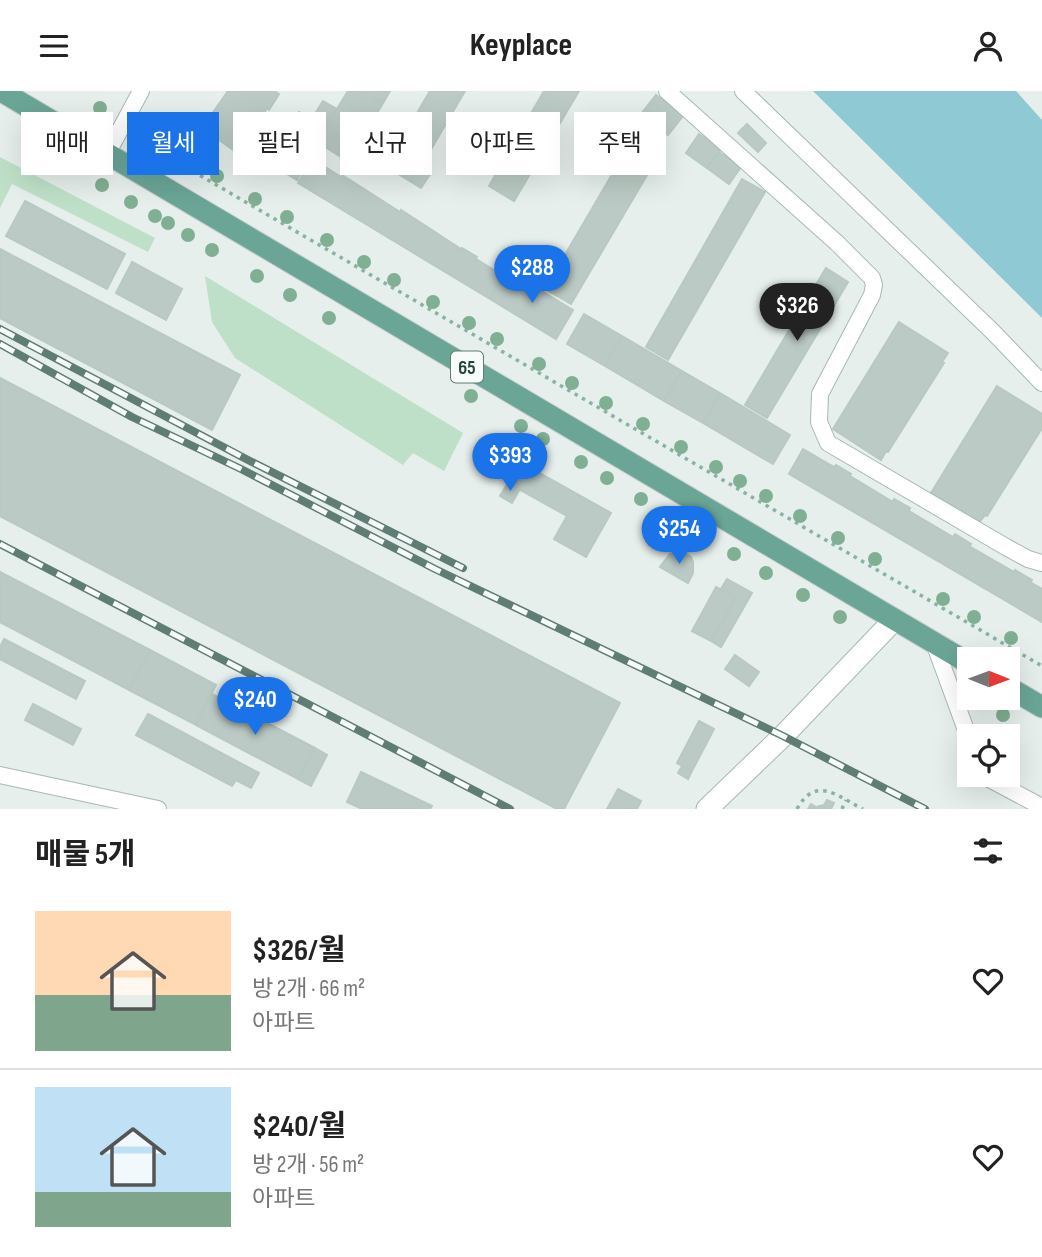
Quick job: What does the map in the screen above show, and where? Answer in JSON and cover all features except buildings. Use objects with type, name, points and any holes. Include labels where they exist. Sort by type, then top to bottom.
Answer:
[{"type":"main road","name":"65","points":[[1,91],[36,112]]},
{"type":"main road","name":"65","points":[[113,158],[957,656]]},
{"type":"main road","points":[[707,809],[783,736],[894,620]]},
{"type":"main road","points":[[1020,694],[1042,707]]},
{"type":"street","points":[[113,143],[141,91]]},
{"type":"street","points":[[667,91],[837,243],[872,278],[872,295],[820,394],[819,422],[828,443],[1006,548],[1028,559],[1042,562]]},
{"type":"street","points":[[743,91],[993,332],[1042,383]]},
{"type":"street","points":[[934,643],[964,724]]},
{"type":"street","points":[[0,775],[158,809]]},
{"type":"street","points":[[1004,787],[1042,807]]},
{"type":"path","points":[[121,129],[1042,666]]},
{"type":"path","points":[[797,809],[804,796],[820,790],[863,809]]},
{"type":"path","points":[[842,809],[846,800]]},
{"type":"green space","points":[[0,157],[21,168],[21,175],[34,175],[155,238],[148,252],[12,184],[0,208]]},
{"type":"green space","points":[[205,276],[463,433],[444,471],[413,453],[403,465],[235,358],[212,322]]},
{"type":"water","points":[[813,91],[1016,91],[1042,120],[1042,318]]},
{"type":"railway","points":[[0,329],[248,460],[463,568]]},
{"type":"railway","points":[[0,344],[132,417],[241,469],[435,569],[783,736],[925,809]]},
{"type":"railway","points":[[0,544],[510,809]]}]
